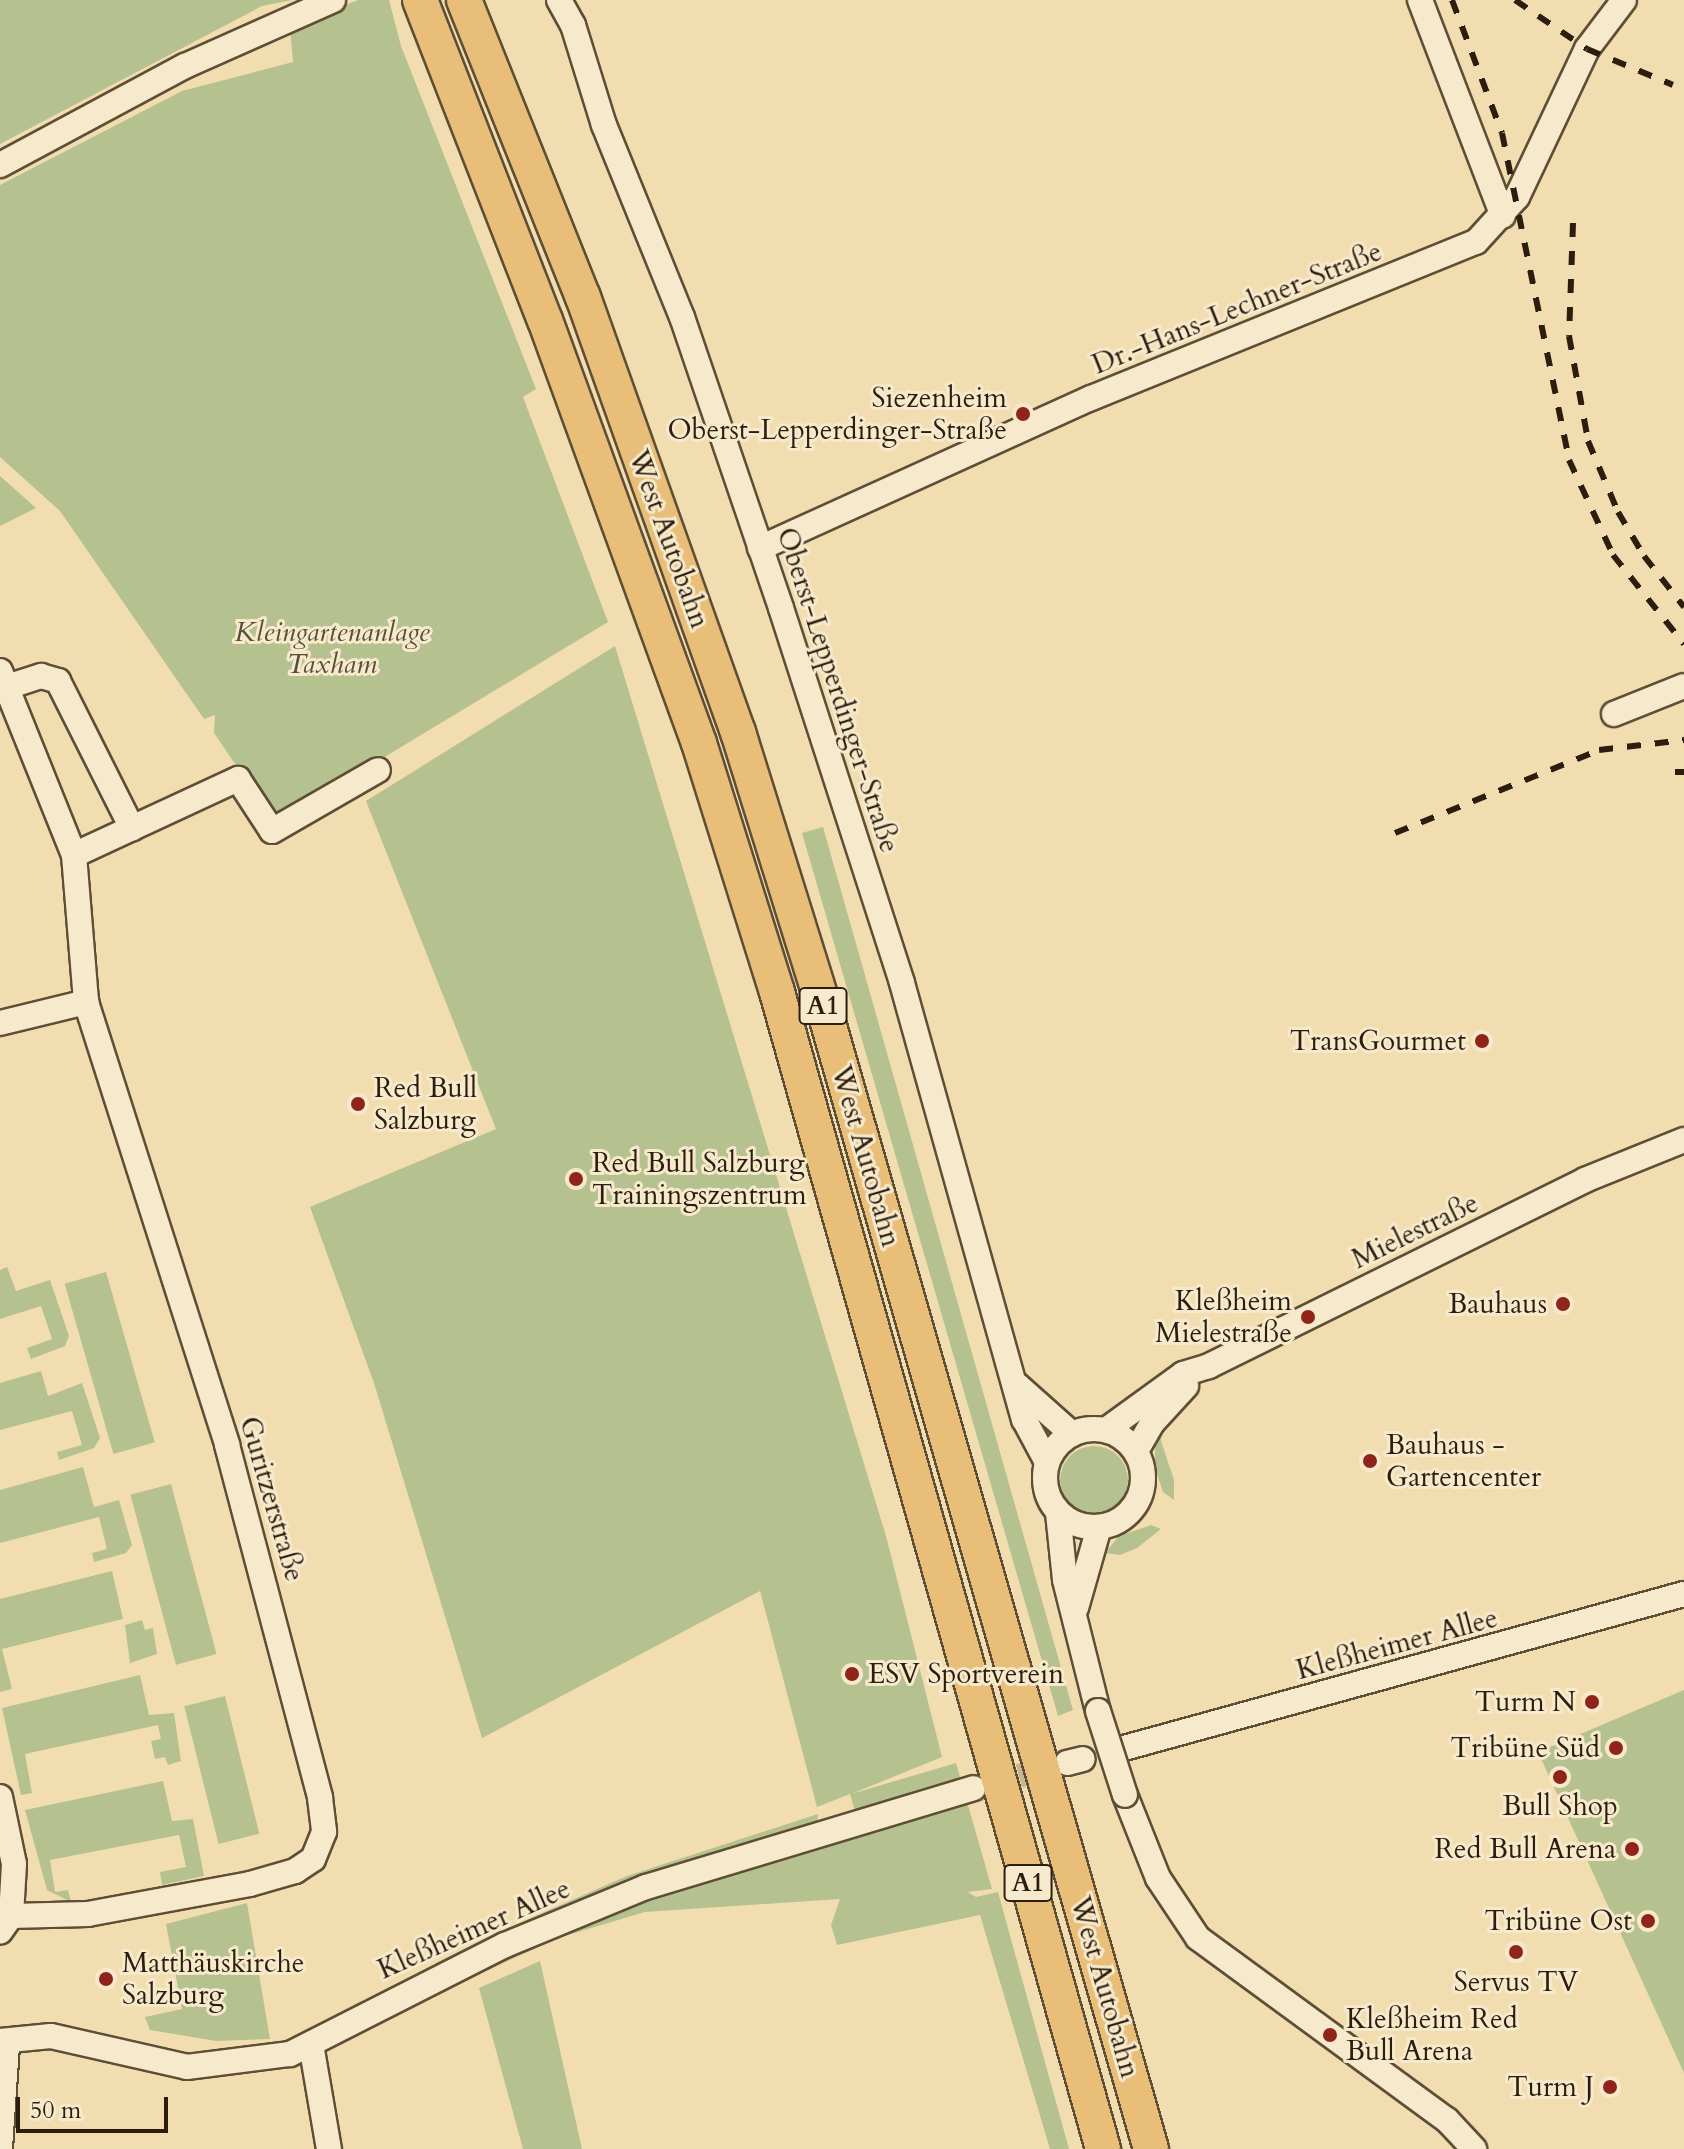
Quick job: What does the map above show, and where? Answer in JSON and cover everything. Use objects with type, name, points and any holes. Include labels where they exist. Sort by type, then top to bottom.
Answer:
[{"type":"highway","name":"West Autobahn","points":[[420,0],[545,320],[699,743],[777,992],[1103,2149]]},
{"type":"highway","name":"West Autobahn","points":[[464,0],[583,297],[738,732],[823,1005],[1151,2149]]},
{"type":"street","points":[[0,165],[185,66],[333,0]]},
{"type":"street","name":"Oberst-Lepperdinger-Straße","points":[[559,0],[573,25],[604,125],[682,317],[902,983],[1017,1384],[1024,1419],[1047,1462],[1045,1489],[1058,1513],[1065,1580],[1098,1711],[1125,1795],[1158,1878],[1198,1938],[1447,2120],[1474,2149]]},
{"type":"street","name":"Oberst-Lepperdinger-Straße","points":[[573,0],[573,25]]},
{"type":"street","points":[[1420,0],[1503,216]]},
{"type":"street","name":"Dr.-Hans-Lechner-Straße","points":[[760,548],[1091,398],[1453,254],[1476,242],[1503,216],[1587,49],[1624,0]]},
{"type":"street","name":"Guritzerstraße","points":[[5,1924],[65,1917],[250,1884],[295,1871],[321,1847],[320,1798],[272,1613],[156,1219],[86,1002],[74,855],[4,679],[41,676],[58,681],[132,828]]},
{"type":"street","points":[[1614,714],[1684,686]]},
{"type":"street","points":[[74,855],[238,779],[272,831],[378,770]]},
{"type":"street","points":[[0,1023],[86,1002]]},
{"type":"street","name":"Mielestraße","points":[[1649,1153],[1684,1129]]},
{"type":"street","name":"Mielestraße","points":[[1106,1430],[1183,1374],[1209,1366],[1649,1153],[1684,1140]]},
{"type":"street","name":"Mielestraße","points":[[1649,1153],[1684,1148]]},
{"type":"street","name":"Mielestraße","points":[[1136,1451],[1172,1398],[1209,1366]]},
{"type":"street","points":[[1017,1384],[1072,1434]]},
{"type":"street","points":[[1047,1462],[1072,1434],[1106,1430],[1136,1451],[1143,1475],[1138,1499],[1122,1518],[1099,1527],[1084,1527],[1058,1513]]},
{"type":"street","name":"Oberst-Lepperdinger-Straße","points":[[1075,1610],[1079,1582],[1099,1527]]},
{"type":"street","name":"Kleßheimer Allee","points":[[1124,1748],[1684,1594]]},
{"type":"street","name":"Kleßheimer Allee","points":[[4,2042],[51,2036],[187,2067],[253,2061],[311,2044],[505,1945],[646,1887],[973,1788]]},
{"type":"street","points":[[0,1797],[14,1864],[5,1924]]},
{"type":"street","points":[[0,2148],[4,2042]]},
{"type":"street","points":[[311,2044],[329,2149]]},
{"type":"green space","points":[[0,0],[292,0],[262,6],[0,144]]},
{"type":"green space","name":"Kleingartenanlage Taxham","points":[[358,0],[389,0],[401,46],[536,389],[523,397],[608,622],[287,816],[267,811],[214,733],[215,715],[204,719],[60,511],[0,457],[0,185],[182,91],[293,62],[290,28]]},
{"type":"green space","points":[[0,476],[36,508],[0,526]]},
{"type":"green space","name":"Red Bull Salzburg Trainingszentrum","points":[[615,646],[886,1536],[942,1757],[851,1794],[956,1763],[992,1889],[968,1892],[976,1897],[998,1892],[1069,2149],[1050,2149],[980,1915],[837,1945],[831,1925],[840,1899],[645,1912],[558,1938],[372,2023],[556,1930],[862,1835],[850,1794],[817,1807],[760,1591],[482,1738],[374,1383],[310,1207],[496,1129],[366,801]]},
{"type":"green space","points":[[823,827],[1073,1710],[1058,1716],[802,833]]},
{"type":"green space","points":[[7,1267],[16,1291],[50,1280],[69,1336],[65,1346],[31,1359],[27,1348],[52,1339],[41,1306],[0,1319],[0,1270]]},
{"type":"green space","points":[[106,1272],[155,1442],[113,1454],[65,1284]]},
{"type":"green space","points":[[41,1371],[48,1396],[82,1383],[100,1438],[94,1448],[59,1460],[57,1452],[82,1445],[72,1411],[0,1430],[0,1383]]},
{"type":"green space","points":[[1163,1427],[1161,1441],[1174,1480],[1174,1500],[1163,1492],[1155,1468],[1155,1445]]},
{"type":"green space","points":[[1087,1446],[1101,1446],[1113,1451],[1123,1461],[1128,1480],[1123,1499],[1113,1509],[1101,1514],[1087,1514],[1075,1509],[1065,1499],[1060,1487],[1060,1473],[1065,1461],[1075,1451]]},
{"type":"green space","points":[[83,1467],[94,1507],[119,1500],[132,1545],[126,1553],[94,1562],[92,1553],[107,1549],[99,1517],[0,1543],[0,1490]]},
{"type":"green space","points":[[171,1484],[217,1654],[176,1665],[130,1495]]},
{"type":"green space","points":[[1151,1525],[1161,1529],[1137,1548],[1120,1555],[1105,1553],[1119,1536]]},
{"type":"green space","points":[[112,1571],[123,1619],[2,1649],[12,1689],[0,1692],[0,1599]]},
{"type":"green space","points":[[142,1620],[145,1630],[153,1628],[157,1654],[130,1663],[125,1625]]},
{"type":"green space","points":[[140,1675],[149,1715],[174,1713],[181,1761],[168,1765],[165,1757],[155,1759],[151,1741],[161,1739],[158,1725],[25,1754],[32,1793],[21,1795],[2,1708]]},
{"type":"green space","name":"Red Bull Arena","points":[[1684,1690],[1684,2073],[1538,1752]]},
{"type":"green space","points":[[225,1696],[259,1834],[219,1844],[184,1706]]},
{"type":"green space","points":[[163,1781],[172,1821],[193,1819],[204,1876],[162,1885],[160,1872],[186,1867],[179,1835],[50,1860],[55,1892],[68,1890],[71,1902],[47,1890],[25,1810]]},
{"type":"green space","points":[[818,1814],[817,1827],[439,1970],[436,1963],[627,1876]]},
{"type":"green space","points":[[247,1903],[270,2039],[216,2041],[150,2030],[145,2017],[182,2009],[166,1924]]},
{"type":"green space","points":[[540,1961],[582,2149],[523,2149],[479,1988]]},
{"type":"tunnel","points":[[984,1785],[1057,1766]]},
{"type":"railway","points":[[1452,0],[1502,133],[1569,460],[1613,555],[1684,644]]},
{"type":"railway","points":[[1515,0],[1587,49],[1673,85]]},
{"type":"railway","points":[[1573,223],[1569,336],[1588,441],[1618,512],[1644,556],[1684,607]]},
{"type":"railway","points":[[1395,833],[1599,750],[1684,740]]},
{"type":"railway","points":[[1675,772],[1684,772]]},
{"type":"place","name":"Siezenheim Oberst-Lepperdinger-Straße","points":[[1023,414]]},
{"type":"place","name":"TransGourmet","points":[[1482,1041]]},
{"type":"place","name":"Red Bull Salzburg","points":[[358,1104]]},
{"type":"place","name":"Red Bull Salzburg Trainingszentrum","points":[[576,1179]]},
{"type":"place","name":"Bauhaus","points":[[1563,1304]]},
{"type":"place","name":"Kleßheim Mielestraße","points":[[1308,1317]]},
{"type":"place","name":"Bauhaus - Gartencenter","points":[[1370,1461]]},
{"type":"place","name":"ESV Sportverein","points":[[852,1674]]},
{"type":"place","name":"Turm N","points":[[1592,1702]]},
{"type":"place","name":"Tribüne Süd","points":[[1616,1748]]},
{"type":"place","name":"Bull Shop","points":[[1560,1777]]},
{"type":"place","name":"Red Bull Arena","points":[[1632,1849]]},
{"type":"place","name":"Tribüne Ost","points":[[1648,1921]]},
{"type":"place","name":"Servus TV","points":[[1516,1952]]},
{"type":"place","name":"Matthäuskirche Salzburg","points":[[106,1979]]},
{"type":"place","name":"Kleßheim Red Bull Arena","points":[[1330,2035]]},
{"type":"place","name":"Turm J","points":[[1610,2087]]}]
